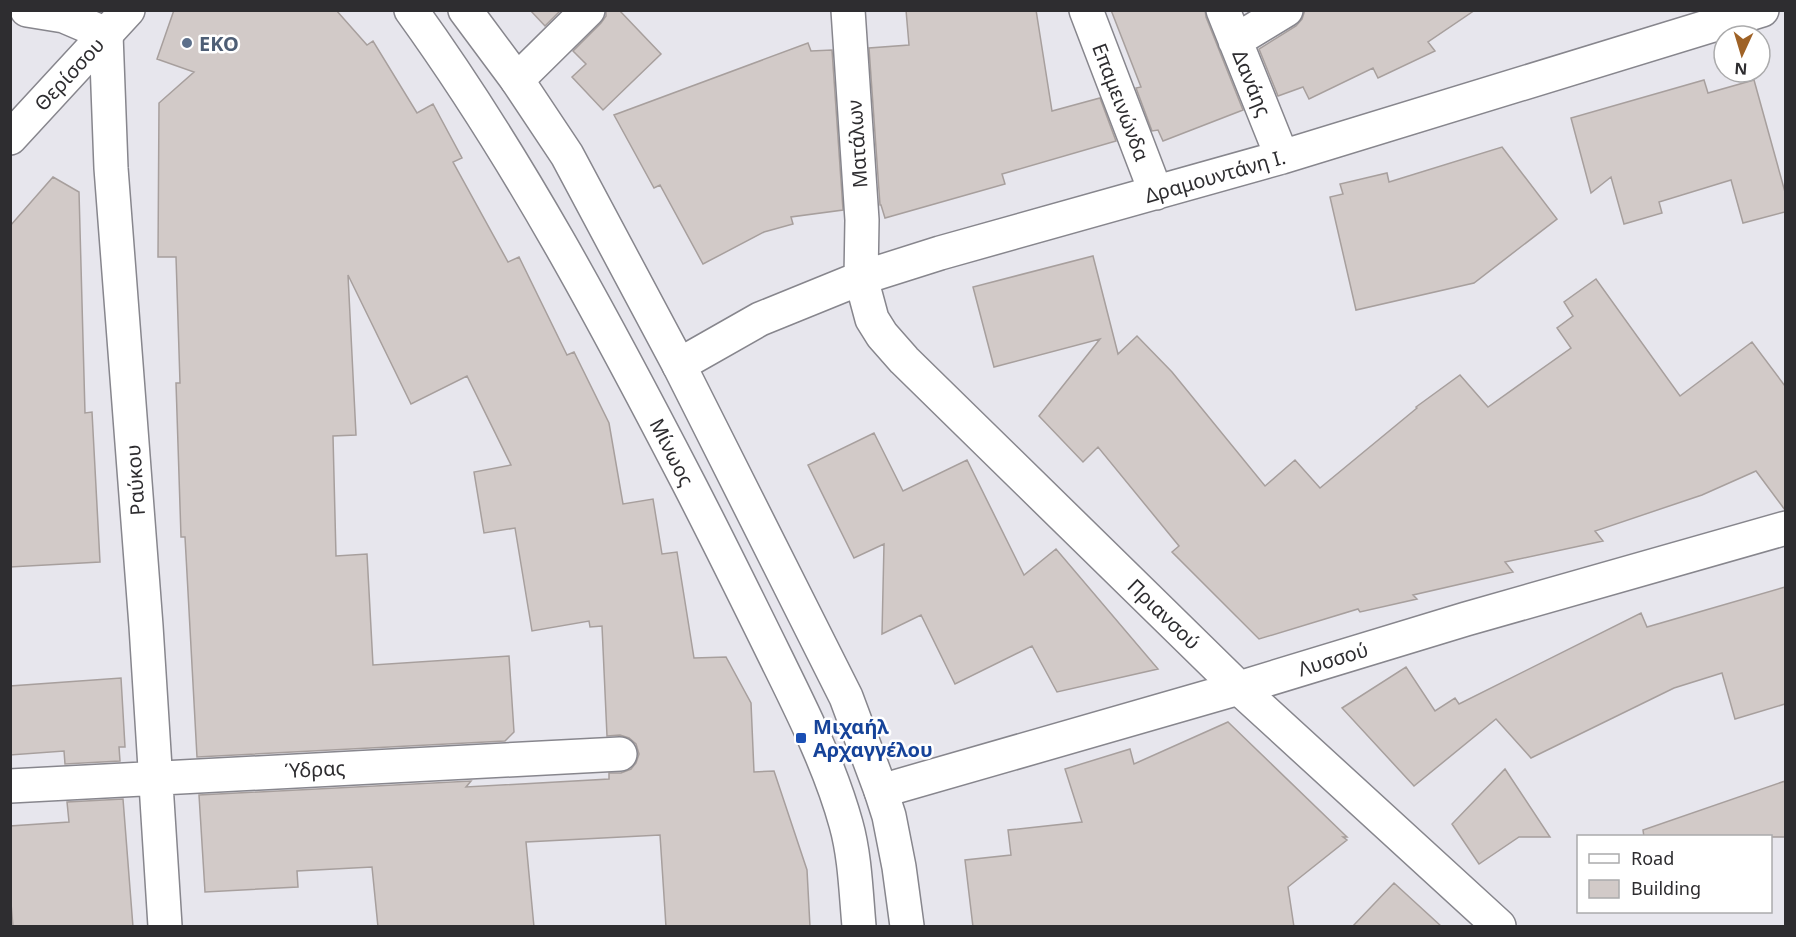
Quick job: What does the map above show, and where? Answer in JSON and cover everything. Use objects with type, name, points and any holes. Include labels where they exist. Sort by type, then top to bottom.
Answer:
[{"type":"street","points":[[27,10],[63,13],[106,34]]},
{"type":"street","name":"Θερίσσου","points":[[10,138],[128,10]]},
{"type":"street","name":"Μίνωος","points":[[411,10],[455,72],[510,159],[579,280],[656,421],[788,683],[826,767],[845,819],[851,850],[859,927]]},
{"type":"street","points":[[465,10],[517,80],[567,155],[679,365],[846,697],[881,791],[894,839],[907,927]]},
{"type":"street","points":[[517,80],[588,10]]},
{"type":"street","name":"Ματάλων","points":[[848,10],[862,220],[861,278]]},
{"type":"street","name":"Επαμεινώνδα","points":[[1086,10],[1156,194]]},
{"type":"street","name":"Δανάης","points":[[1223,10],[1282,157]]},
{"type":"street","points":[[1235,41],[1286,10]]},
{"type":"street","name":"Δραμουντάνη Ι.","points":[[679,365],[760,319],[861,278],[940,253],[1282,157],[1762,10]]},
{"type":"street","name":"Ραύκου","points":[[106,34],[111,168],[143,579],[165,927]]},
{"type":"street","name":"Πριανσού","points":[[861,278],[872,319],[882,335],[904,360],[1239,688],[1499,927]]},
{"type":"street","name":"Λυσσού","points":[[881,791],[1785,528]]},
{"type":"street","name":"Ύδρας","points":[[10,786],[620,754]]},
{"type":"building","points":[[174,10],[336,10],[367,45],[373,41],[417,113],[433,104],[462,158],[453,162],[508,262],[519,257],[567,355],[574,352],[609,423],[623,504],[653,499],[662,554],[677,552],[694,658],[726,657],[751,703],[754,772],[774,771],[807,870],[810,927],[666,927],[660,835],[526,842],[534,927],[378,927],[372,867],[297,871],[298,887],[205,892],[199,795],[471,781],[466,787],[609,779],[609,773],[621,773],[631,769],[639,754],[636,744],[629,738],[620,735],[607,736],[602,626],[590,627],[589,621],[532,631],[515,528],[484,533],[474,472],[511,465],[467,376],[411,404],[348,275],[356,435],[333,436],[336,556],[367,554],[373,665],[509,656],[514,732],[505,741],[197,757],[185,537],[181,537],[176,383],[180,383],[176,257],[158,257],[159,103],[194,72],[157,59]]},
{"type":"building","points":[[530,10],[561,10],[545,26]]},
{"type":"building","points":[[606,10],[619,10],[661,54],[603,110],[572,77],[586,64],[573,51],[601,23],[606,16]]},
{"type":"building","points":[[906,10],[1036,10],[1052,111],[1100,98],[1116,141],[1002,174],[1005,184],[885,218],[880,205],[869,48],[909,45]]},
{"type":"building","points":[[1111,10],[1205,10],[1243,110],[1163,141],[1158,130],[1152,131],[1136,88],[1141,87]]},
{"type":"building","points":[[1305,10],[1475,10],[1428,42],[1435,51],[1378,78],[1373,68],[1309,99],[1303,87],[1278,96],[1259,49],[1296,26]]},
{"type":"building","points":[[808,43],[811,51],[832,50],[843,210],[791,217],[793,224],[764,232],[703,264],[660,185],[654,188],[614,115]]},
{"type":"building","points":[[1704,80],[1708,93],[1740,84],[1755,84],[1785,192],[1785,212],[1743,223],[1731,180],[1659,202],[1662,213],[1624,224],[1611,177],[1591,193],[1571,118]]},
{"type":"building","points":[[1502,147],[1557,219],[1474,283],[1356,310],[1330,197],[1343,194],[1340,184],[1387,173],[1389,182]]},
{"type":"building","points":[[53,177],[79,192],[85,413],[92,412],[100,562],[10,567],[10,226]]},
{"type":"building","points":[[1093,256],[1118,354],[1137,336],[1172,372],[1265,486],[1295,460],[1320,488],[1416,407],[1460,375],[1488,407],[1571,348],[1557,328],[1573,316],[1564,302],[1596,279],[1680,396],[1752,342],[1785,386],[1785,510],[1756,471],[1702,495],[1595,531],[1603,541],[1505,562],[1513,572],[1413,595],[1417,599],[1360,612],[1358,609],[1259,639],[1172,552],[1179,546],[1098,447],[1083,462],[1039,416],[1100,339],[994,367],[973,287]]},
{"type":"building","points":[[874,433],[903,491],[967,460],[1024,575],[1056,549],[1158,669],[1057,692],[1032,646],[955,684],[921,615],[882,634],[884,544],[854,558],[808,465]]},
{"type":"building","points":[[1785,587],[1785,704],[1735,719],[1722,673],[1674,688],[1531,758],[1496,719],[1414,786],[1342,708],[1406,667],[1435,711],[1455,698],[1459,704],[1641,613],[1647,627]]},
{"type":"building","points":[[121,678],[125,747],[119,747],[120,761],[65,764],[64,751],[10,755],[10,686]]},
{"type":"building","points":[[1228,722],[1347,837],[1343,837],[1347,840],[1288,887],[1294,927],[973,927],[965,860],[1011,855],[1008,830],[1082,822],[1065,769],[1130,749],[1134,764]]},
{"type":"building","points":[[1505,769],[1550,837],[1519,837],[1479,864],[1452,824]]},
{"type":"building","points":[[1785,781],[1785,837],[1772,837],[1772,835],[1644,835],[1643,830]]},
{"type":"building","points":[[123,799],[133,927],[13,927],[10,891],[10,826],[69,822],[67,802]]},
{"type":"building","points":[[1394,883],[1442,927],[1352,927]]},
{"type":"place","name":"ΕΚΟ","points":[[187,43]]},
{"type":"place","name":"Μιχαήλ Αρχαγγέλου","points":[[801,738]]}]
